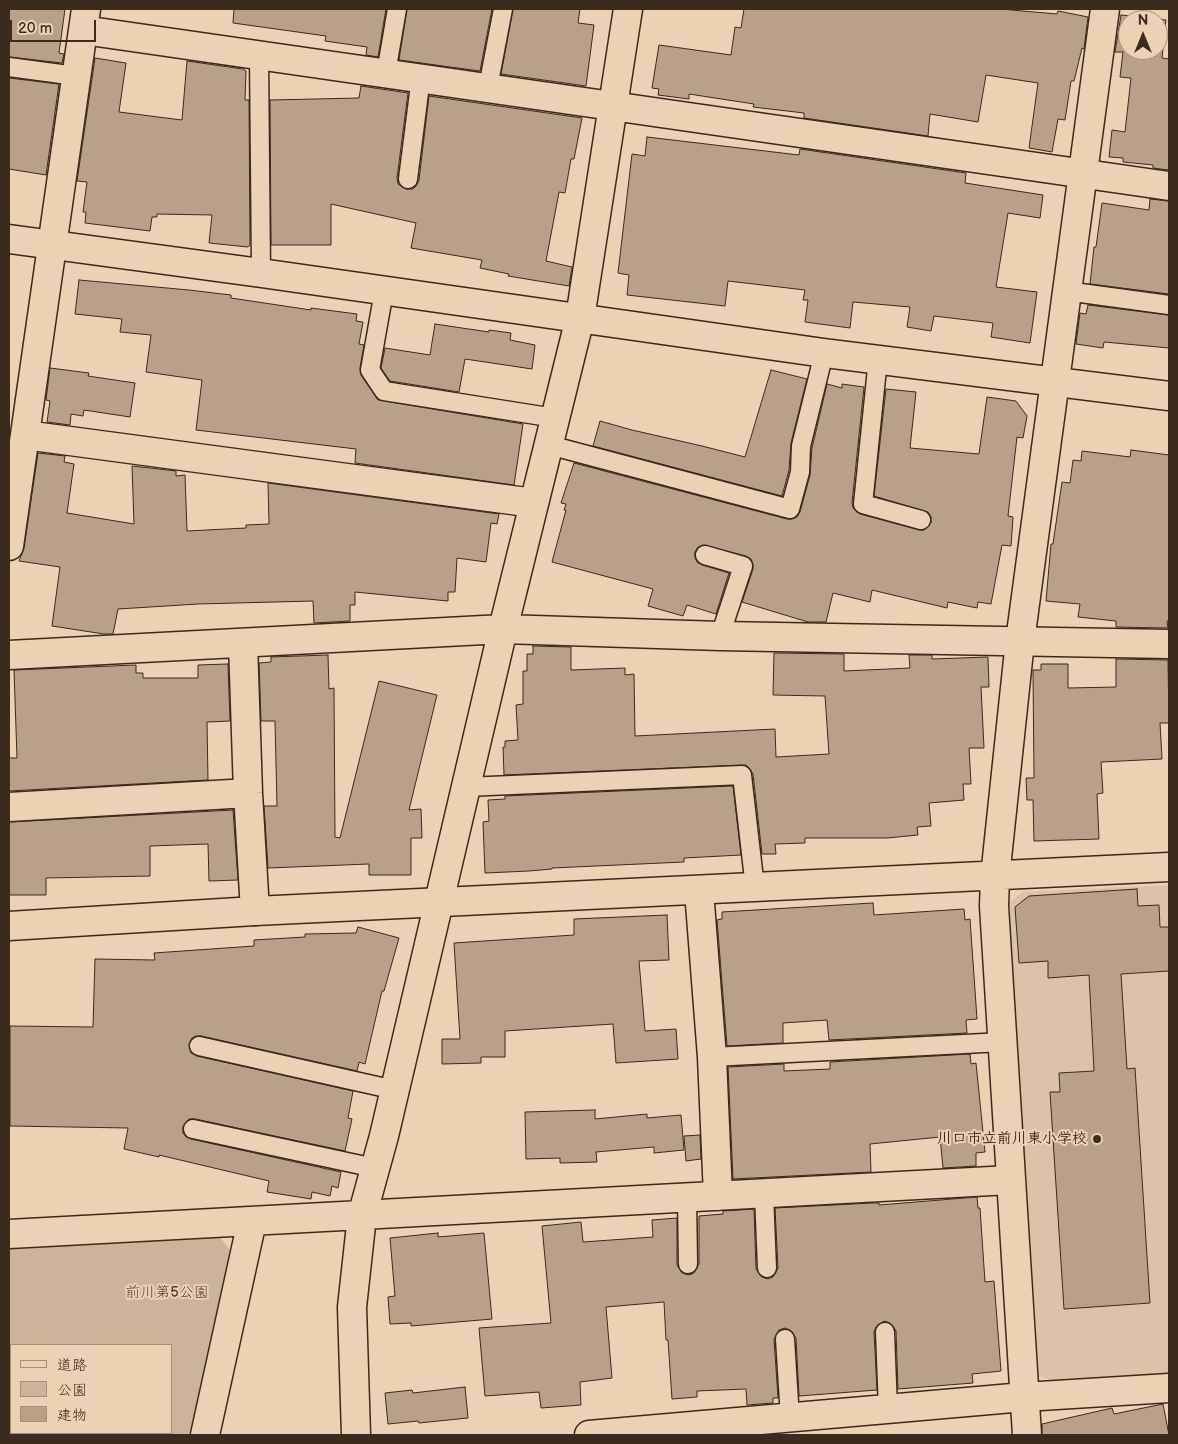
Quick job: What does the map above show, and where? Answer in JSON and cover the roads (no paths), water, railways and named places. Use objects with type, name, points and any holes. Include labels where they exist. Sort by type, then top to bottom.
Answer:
[{"type":"street","points":[[356,1435],[352,1307],[362,1216],[395,1090],[503,629],[580,318],[628,9]]},
{"type":"street","points":[[1027,1435],[994,906],[995,877],[1020,641],[1104,9]]},
{"type":"street","points":[[9,546],[85,19],[260,55],[1169,186]]},
{"type":"street","points":[[9,239],[824,353],[1169,396]]},
{"type":"street","points":[[25,435],[534,503]]},
{"type":"street","points":[[9,655],[503,629],[720,636],[1169,644]]},
{"type":"street","points":[[243,643],[248,793],[255,911]]},
{"type":"street","points":[[9,807],[248,793]]},
{"type":"street","points":[[9,926],[255,911],[995,877],[1169,867]]},
{"type":"street","points":[[699,890],[712,1057],[718,1196]]},
{"type":"street","points":[[9,1234],[1010,1180]]},
{"type":"street","points":[[205,1435],[252,1221]]},
{"type":"street","points":[[589,1435],[1024,1397],[1169,1388]]},
{"type":"lane","points":[[386,73],[397,9]]},
{"type":"lane","points":[[488,87],[502,9]]},
{"type":"lane","points":[[260,55],[261,273]]},
{"type":"lane","points":[[9,67],[76,76]]},
{"type":"lane","points":[[408,180],[421,78]]},
{"type":"lane","points":[[384,291],[370,370],[384,391],[555,418]]},
{"type":"lane","points":[[1066,291],[1169,305]]},
{"type":"lane","points":[[549,444],[790,508],[800,472],[801,446],[824,353]]},
{"type":"lane","points":[[878,359],[863,504],[921,520]]},
{"type":"lane","points":[[704,555],[742,566],[720,636]]},
{"type":"lane","points":[[466,787],[742,775],[755,888]]},
{"type":"lane","points":[[712,1057],[1003,1042]]},
{"type":"lane","points":[[199,1046],[395,1090]]},
{"type":"lane","points":[[193,1129],[375,1168]]},
{"type":"lane","points":[[764,1194],[767,1268]]},
{"type":"lane","points":[[687,1198],[688,1264]]},
{"type":"lane","points":[[885,1332],[888,1409]]},
{"type":"lane","points":[[785,1339],[790,1418]]},
{"type":"place","name":"川口市立前川東小学校","points":[[1097,1139]]},
{"type":"park label","name":"前川第5公園","points":[[167,1293]]}]
